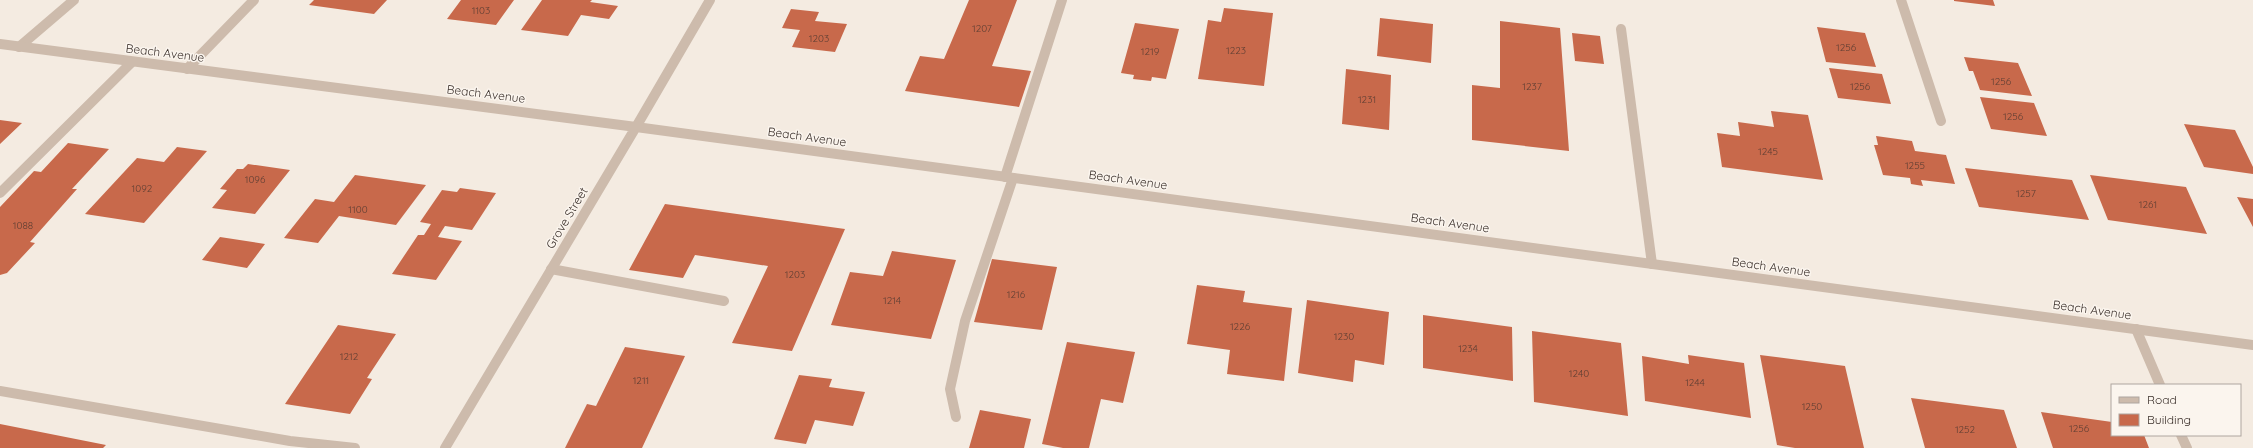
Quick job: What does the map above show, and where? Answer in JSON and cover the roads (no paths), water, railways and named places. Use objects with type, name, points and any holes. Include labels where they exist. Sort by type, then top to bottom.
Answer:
[{"type":"street","points":[[19,47],[74,0]]},
{"type":"street","points":[[187,68],[254,0]]},
{"type":"street","name":"Grove Street","points":[[445,448],[710,0]]},
{"type":"street","points":[[956,416],[950,389],[965,321],[1062,0]]},
{"type":"street","points":[[1901,0],[1941,121]]},
{"type":"street","points":[[1621,29],[1652,264]]},
{"type":"street","name":"Beach Avenue","points":[[0,44],[636,127],[2253,345]]},
{"type":"street","points":[[0,193],[132,62]]},
{"type":"street","points":[[552,269],[724,301]]},
{"type":"street","points":[[2136,329],[2160,384]]},
{"type":"street","points":[[0,391],[290,441],[355,448]]},
{"type":"street","points":[[2181,436],[2187,448]]}]
